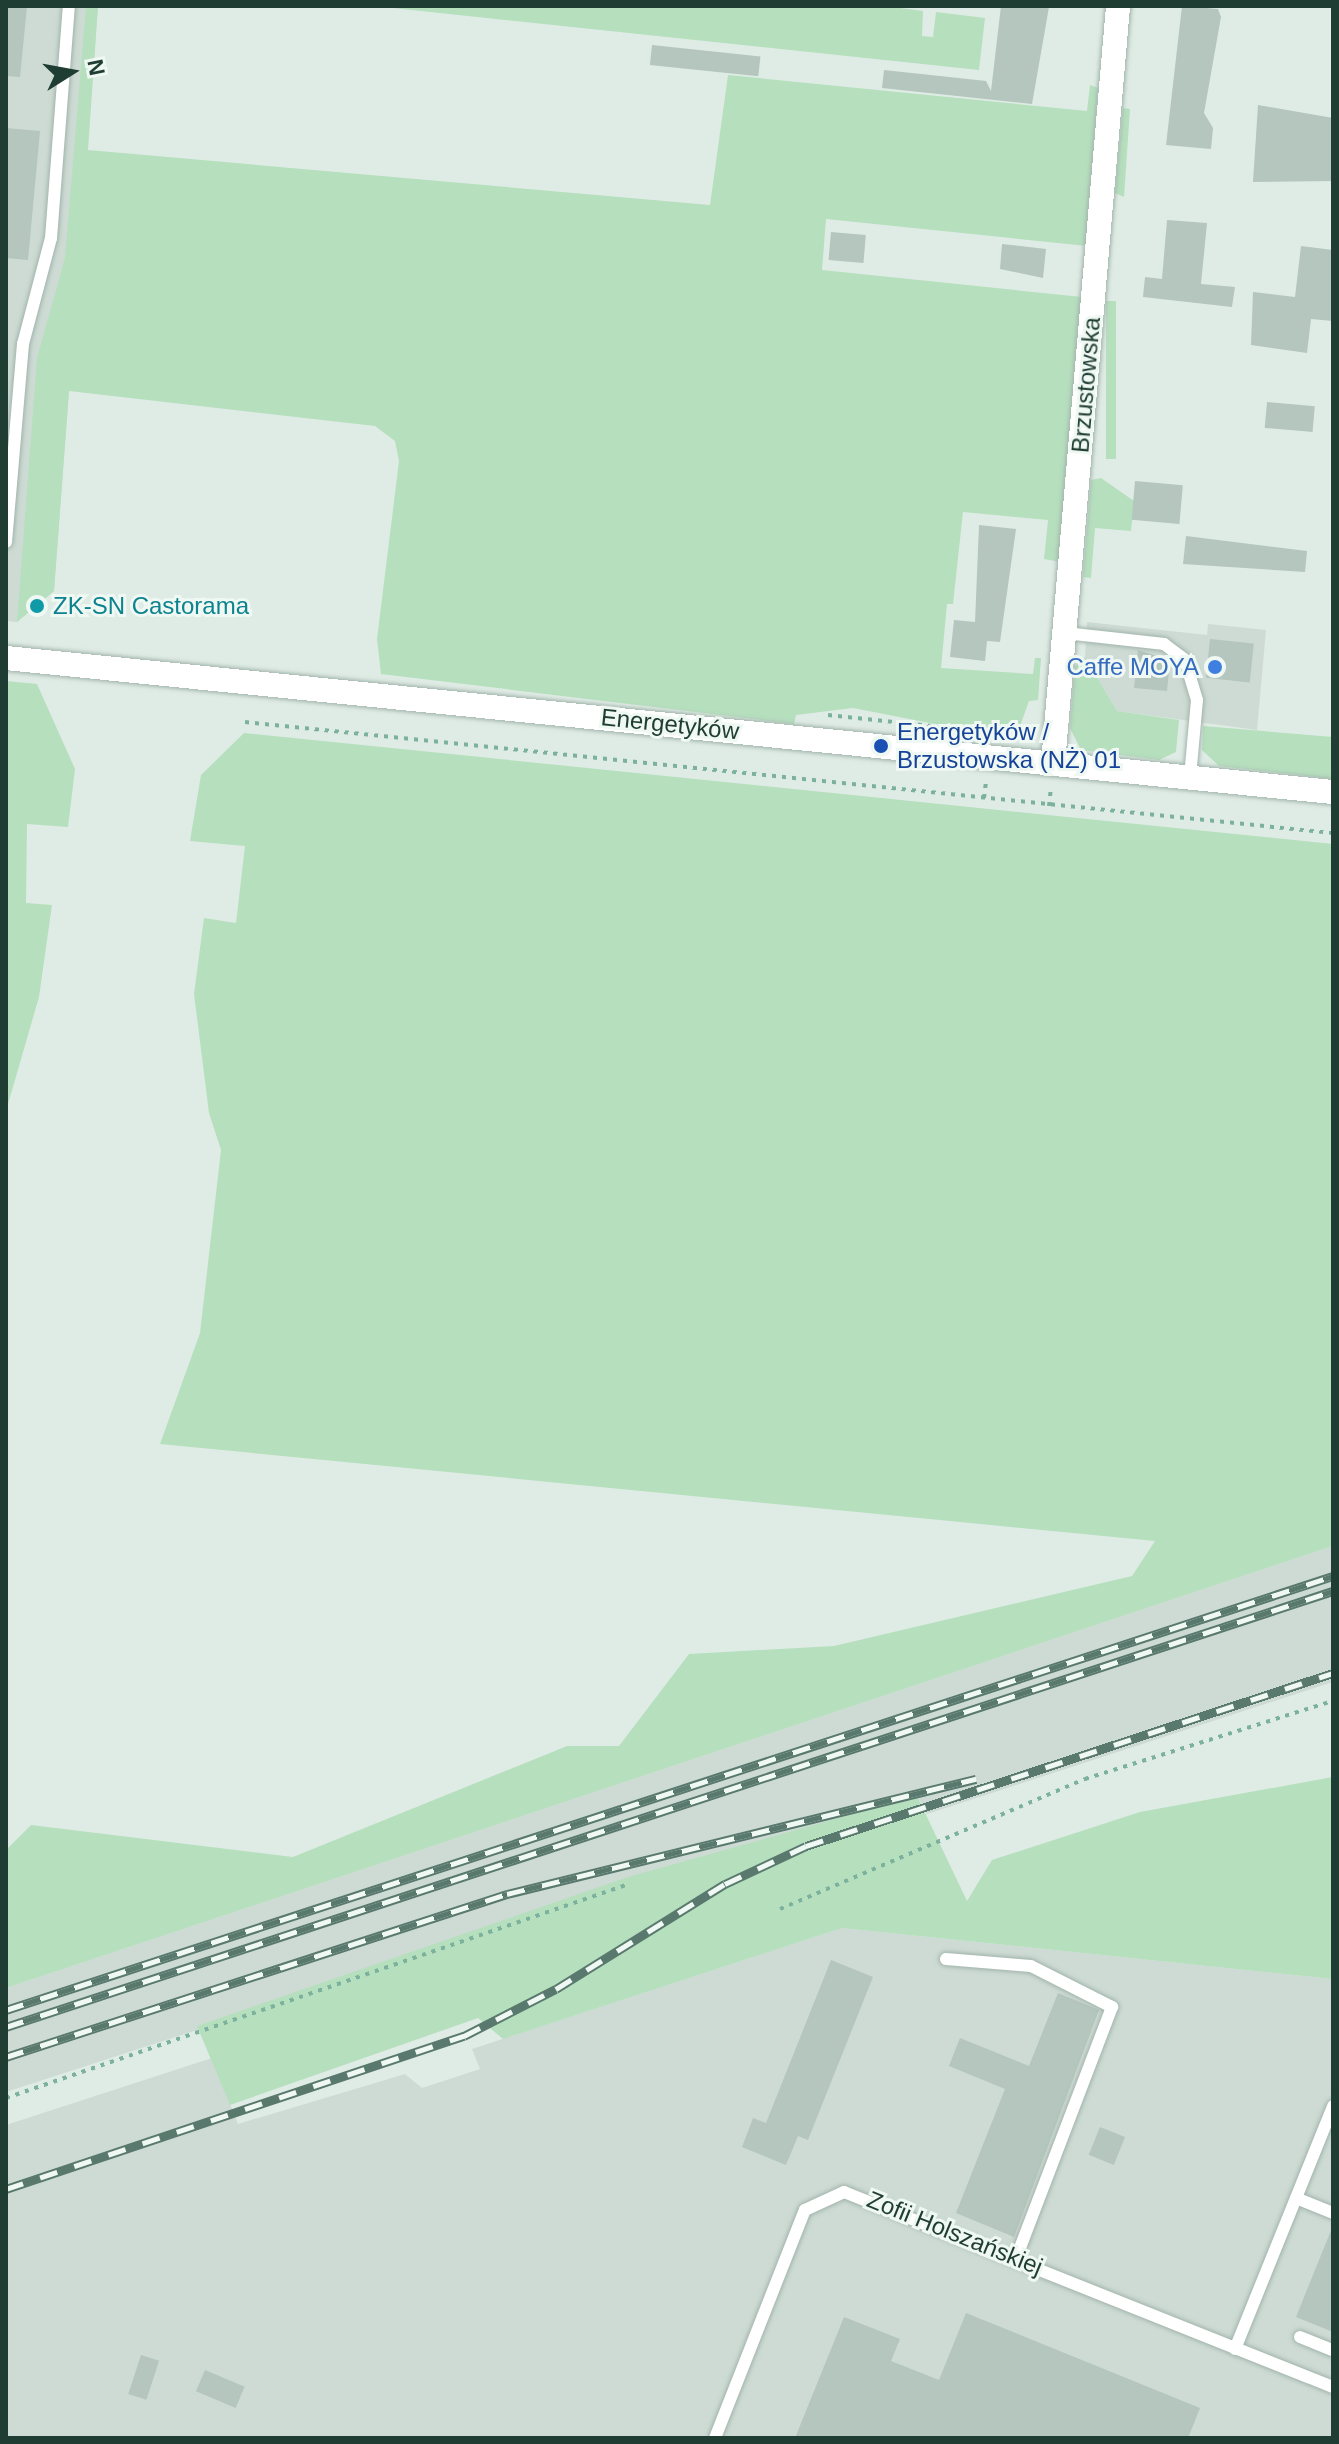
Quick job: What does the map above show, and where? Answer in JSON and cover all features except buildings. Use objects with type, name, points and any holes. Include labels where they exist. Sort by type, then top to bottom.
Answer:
[{"type":"main road","name":"Brzustowska","points":[[1053,763],[1118,6]]},
{"type":"main road","name":"Energetyków","points":[[6,658],[1333,792]]},
{"type":"lane","points":[[6,542],[23,344],[51,238],[69,6]]},
{"type":"lane","points":[[1065,633],[1164,644],[1185,660],[1197,700],[1190,777]]},
{"type":"lane","points":[[946,1959],[1031,1966],[1101,1995],[1112,2007],[1016,2258]]},
{"type":"lane","points":[[1235,2349],[1333,2106]]},
{"type":"lane","name":"Zofii Holszańskiej","points":[[715,2438],[813,2202],[855,2192],[1333,2387]]},
{"type":"lane","points":[[1296,2198],[1333,2213]]},
{"type":"lane","points":[[1300,2337],[1333,2350]]},
{"type":"path","points":[[1013,740],[1027,728],[1032,705],[1058,706]]},
{"type":"path","points":[[819,717],[851,713],[957,730]]},
{"type":"path","points":[[245,722],[1333,833]]},
{"type":"path","points":[[780,1909],[1085,1779],[1333,1701]]},
{"type":"path","points":[[6,2098],[629,1884]]},
{"type":"shaded area","points":[[6,6],[98,6],[54,591],[17,622],[6,621]]},
{"type":"shaded area","points":[[1087,622],[1207,635],[1208,624],[1266,630],[1257,730],[1117,711],[1085,657]]},
{"type":"shaded area","points":[[1333,1546],[1333,1682],[927,1814],[917,1796],[6,2092],[6,1988]]},
{"type":"shaded area","points":[[842,1928],[1333,1979],[1333,2438],[6,2438],[6,2125],[212,2058],[238,2124],[405,2074],[422,2088],[480,2069],[472,2049]]},
{"type":"green space","points":[[86,6],[98,6],[88,150],[710,205],[728,75],[1087,111],[1090,85],[1098,88],[1087,246],[826,219],[822,270],[1082,297],[1061,562],[1044,559],[1048,520],[963,512],[953,604],[947,604],[941,668],[1033,674],[1035,658],[1041,658],[1038,700],[1029,701],[1019,729],[981,733],[853,708],[796,715],[794,724],[381,674],[377,639],[399,461],[395,441],[375,426],[69,391],[54,591],[17,622],[37,358],[65,258]]},
{"type":"green space","points":[[374,6],[885,6],[923,11],[922,36],[933,37],[936,12],[985,18],[979,70]]},
{"type":"green space","points":[[1123,108],[1130,109],[1124,197],[1115,193]]},
{"type":"green space","points":[[1106,301],[1116,301],[1116,459],[1106,459]]},
{"type":"green space","points":[[1101,478],[1134,501],[1131,531],[1095,528],[1091,578],[1083,577],[1091,480]]},
{"type":"green space","points":[[1085,657],[1117,711],[1179,720],[1176,752],[1159,760],[1081,750],[1070,728],[1075,666]]},
{"type":"green space","points":[[6,681],[37,684],[75,769],[68,827],[27,824],[26,903],[52,905],[39,997],[6,1111]]},
{"type":"green space","points":[[1203,726],[1333,737],[1333,779],[1219,766],[1202,750]]},
{"type":"green space","points":[[244,733],[1333,844],[1333,1546],[6,1988],[6,1850],[31,1825],[293,1857],[567,1746],[619,1746],[689,1654],[834,1646],[1132,1576],[1155,1541],[160,1444],[200,1333],[221,1150],[209,1113],[194,994],[204,918],[236,923],[245,846],[190,841],[201,775]]},
{"type":"green space","points":[[1333,1777],[1333,1979],[842,1928],[503,2039],[478,2018],[230,2105],[197,2026],[628,1877],[917,1796],[967,1901],[992,1860],[1140,1812]]},
{"type":"railway","points":[[6,2010],[1333,1576]]},
{"type":"railway","points":[[6,2027],[1333,1591]]},
{"type":"railway","points":[[6,2189],[464,2036],[556,1989],[725,1884],[806,1846],[1333,1673]]},
{"type":"railway","points":[[6,2057],[507,1894],[976,1779]]},
{"type":"place","name":"ZK-SN Castorama","points":[[37,606]]},
{"type":"place","name":"Caffe MOYA","points":[[1215,667]]},
{"type":"place","name":"Energetyków / Brzustowska (NŻ) 01","points":[[881,746]]}]
